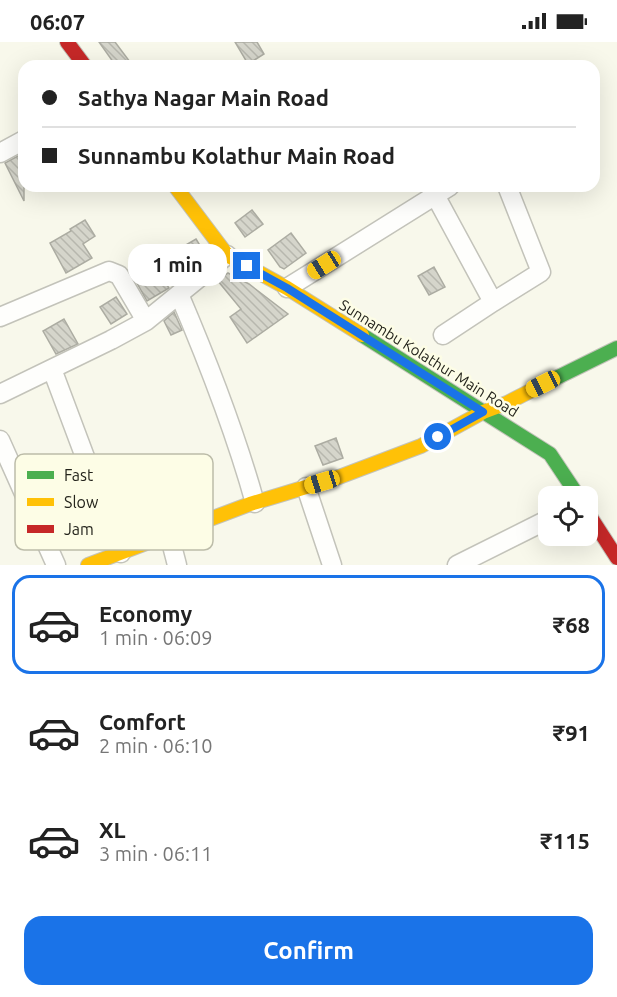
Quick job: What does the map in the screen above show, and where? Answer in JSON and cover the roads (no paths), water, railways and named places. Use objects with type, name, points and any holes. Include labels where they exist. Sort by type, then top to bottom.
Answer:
[{"type":"street","points":[[67,42],[80,60]]},
{"type":"street","points":[[0,153],[18,143]]},
{"type":"street","name":"Sunnambu Kolathur Main Road","points":[[180,192],[227,255],[287,288],[550,454],[571,486]]},
{"type":"street","points":[[287,288],[440,192]]},
{"type":"street","points":[[442,192],[493,302]]},
{"type":"street","points":[[443,335],[541,272],[509,192]]},
{"type":"street","points":[[0,394],[146,321],[227,255]]},
{"type":"street","points":[[0,317],[109,271],[119,275],[146,321]]},
{"type":"street","points":[[179,294],[235,436],[255,503]]},
{"type":"street","points":[[213,518],[339,477],[420,446],[483,412],[507,403],[617,348]]},
{"type":"street","points":[[52,369],[84,454]]},
{"type":"street","points":[[0,440],[15,473]]},
{"type":"street","points":[[306,487],[332,565]]},
{"type":"street","points":[[457,565],[538,524]]},
{"type":"street","points":[[598,529],[617,558]]},
{"type":"street","points":[[49,550],[56,565]]},
{"type":"street","points":[[88,565],[129,550]]},
{"type":"street","points":[[173,550],[177,565]]}]
